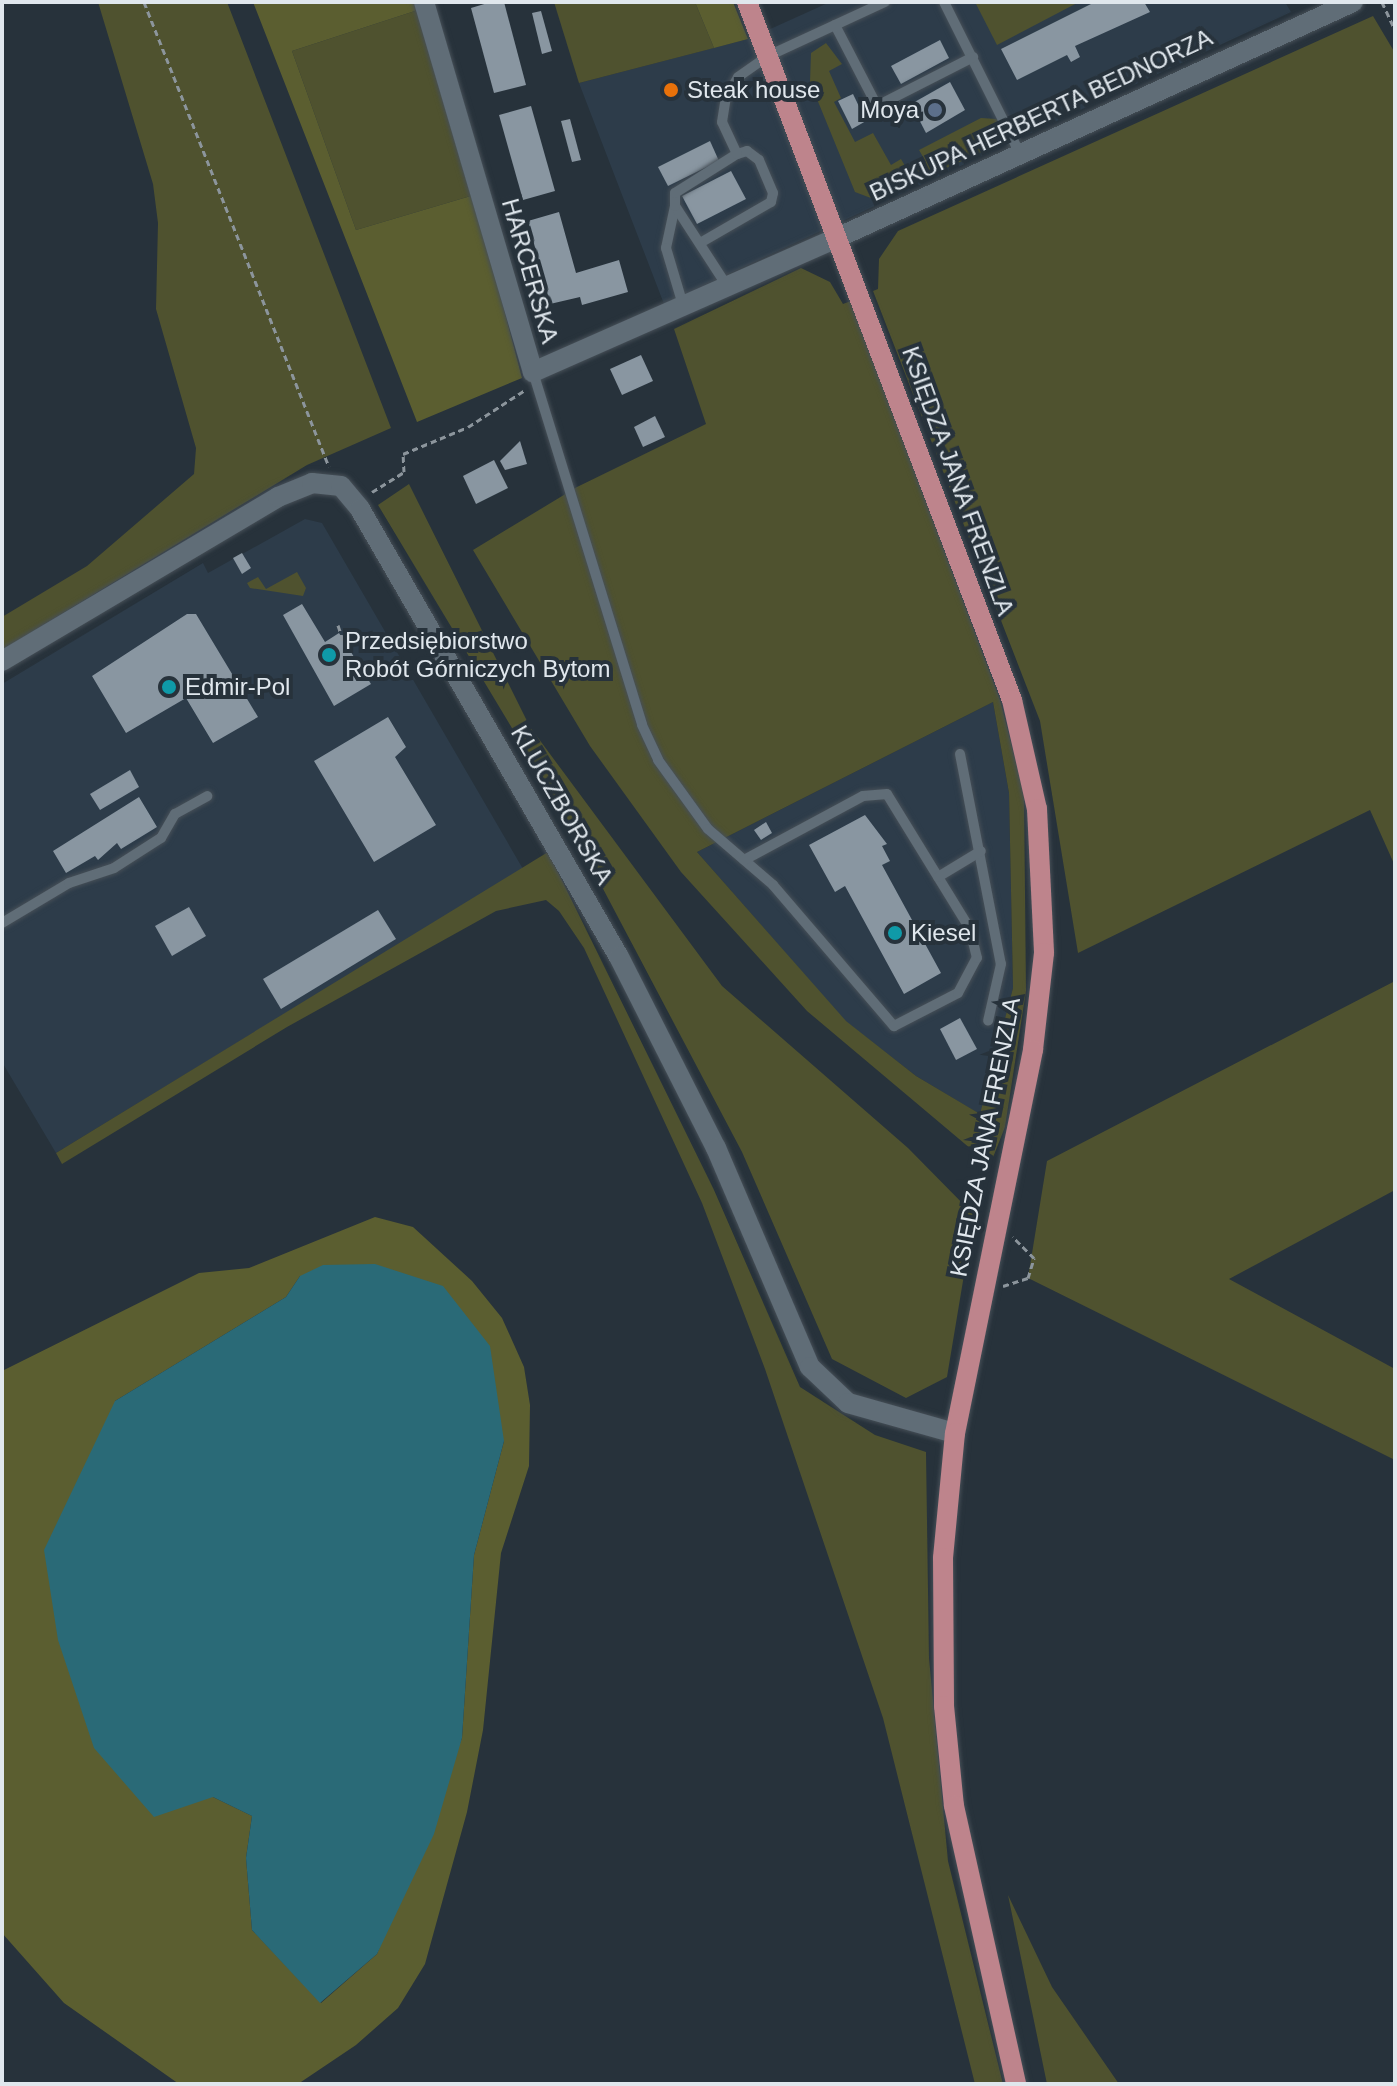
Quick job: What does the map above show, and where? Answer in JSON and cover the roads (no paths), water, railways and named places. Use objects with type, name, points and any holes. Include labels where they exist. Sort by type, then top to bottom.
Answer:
[{"type":"main road","name":"KSIĘDZA JANA FRENZLA","points":[[747,2],[839,237],[1012,700],[1037,809],[1044,953],[1033,1050],[955,1433],[943,1558],[944,1706],[954,1806],[975,1917],[1016,2084]]},
{"type":"street","name":"HARCERSKA","points":[[424,2],[534,378],[683,305],[839,237]]},
{"type":"street","name":"BISKUPA HERBERTA BEDNORZA","points":[[839,237],[1019,152],[1353,2]]},
{"type":"street","name":"KLUCZBORSKA","points":[[2,661],[278,497],[312,483],[335,481],[360,509],[612,943],[716,1148],[810,1367],[848,1403],[955,1433]]},
{"type":"lane","points":[[737,154],[722,122],[726,98],[738,77],[768,56],[885,2]]},
{"type":"lane","points":[[944,2],[1019,152]]},
{"type":"lane","points":[[835,25],[877,106],[973,57]]},
{"type":"lane","points":[[683,305],[666,248],[675,193],[737,154],[747,151],[759,160],[773,193],[771,202],[700,243]]},
{"type":"lane","points":[[675,206],[727,286]]},
{"type":"lane","points":[[534,378],[642,725],[658,760],[708,829],[773,885],[894,1026],[958,993],[977,958],[970,929],[887,794],[863,796],[744,860]]},
{"type":"lane","points":[[960,754],[1001,964],[988,1021]]},
{"type":"lane","points":[[2,923],[69,883],[114,868],[161,838],[175,814],[207,796]]},
{"type":"lane","points":[[938,877],[981,851]]},
{"type":"water","points":[[375,1264],[443,1286],[490,1346],[504,1441],[474,1555],[462,1738],[434,1834],[377,1954],[320,2003],[252,1930],[246,1858],[252,1816],[213,1797],[154,1817],[94,1748],[58,1640],[44,1550],[115,1401],[286,1297],[300,1276],[323,1265]]},
{"type":"place","name":"Steak house","points":[[671,90]]},
{"type":"place","name":"Moya","points":[[935,110]]},
{"type":"place","name":"Przedsiębiorstwo Robót Górniczych Bytom","points":[[329,655]]},
{"type":"place","name":"Edmir-Pol","points":[[169,687]]},
{"type":"place","name":"Kiesel","points":[[895,933]]}]
